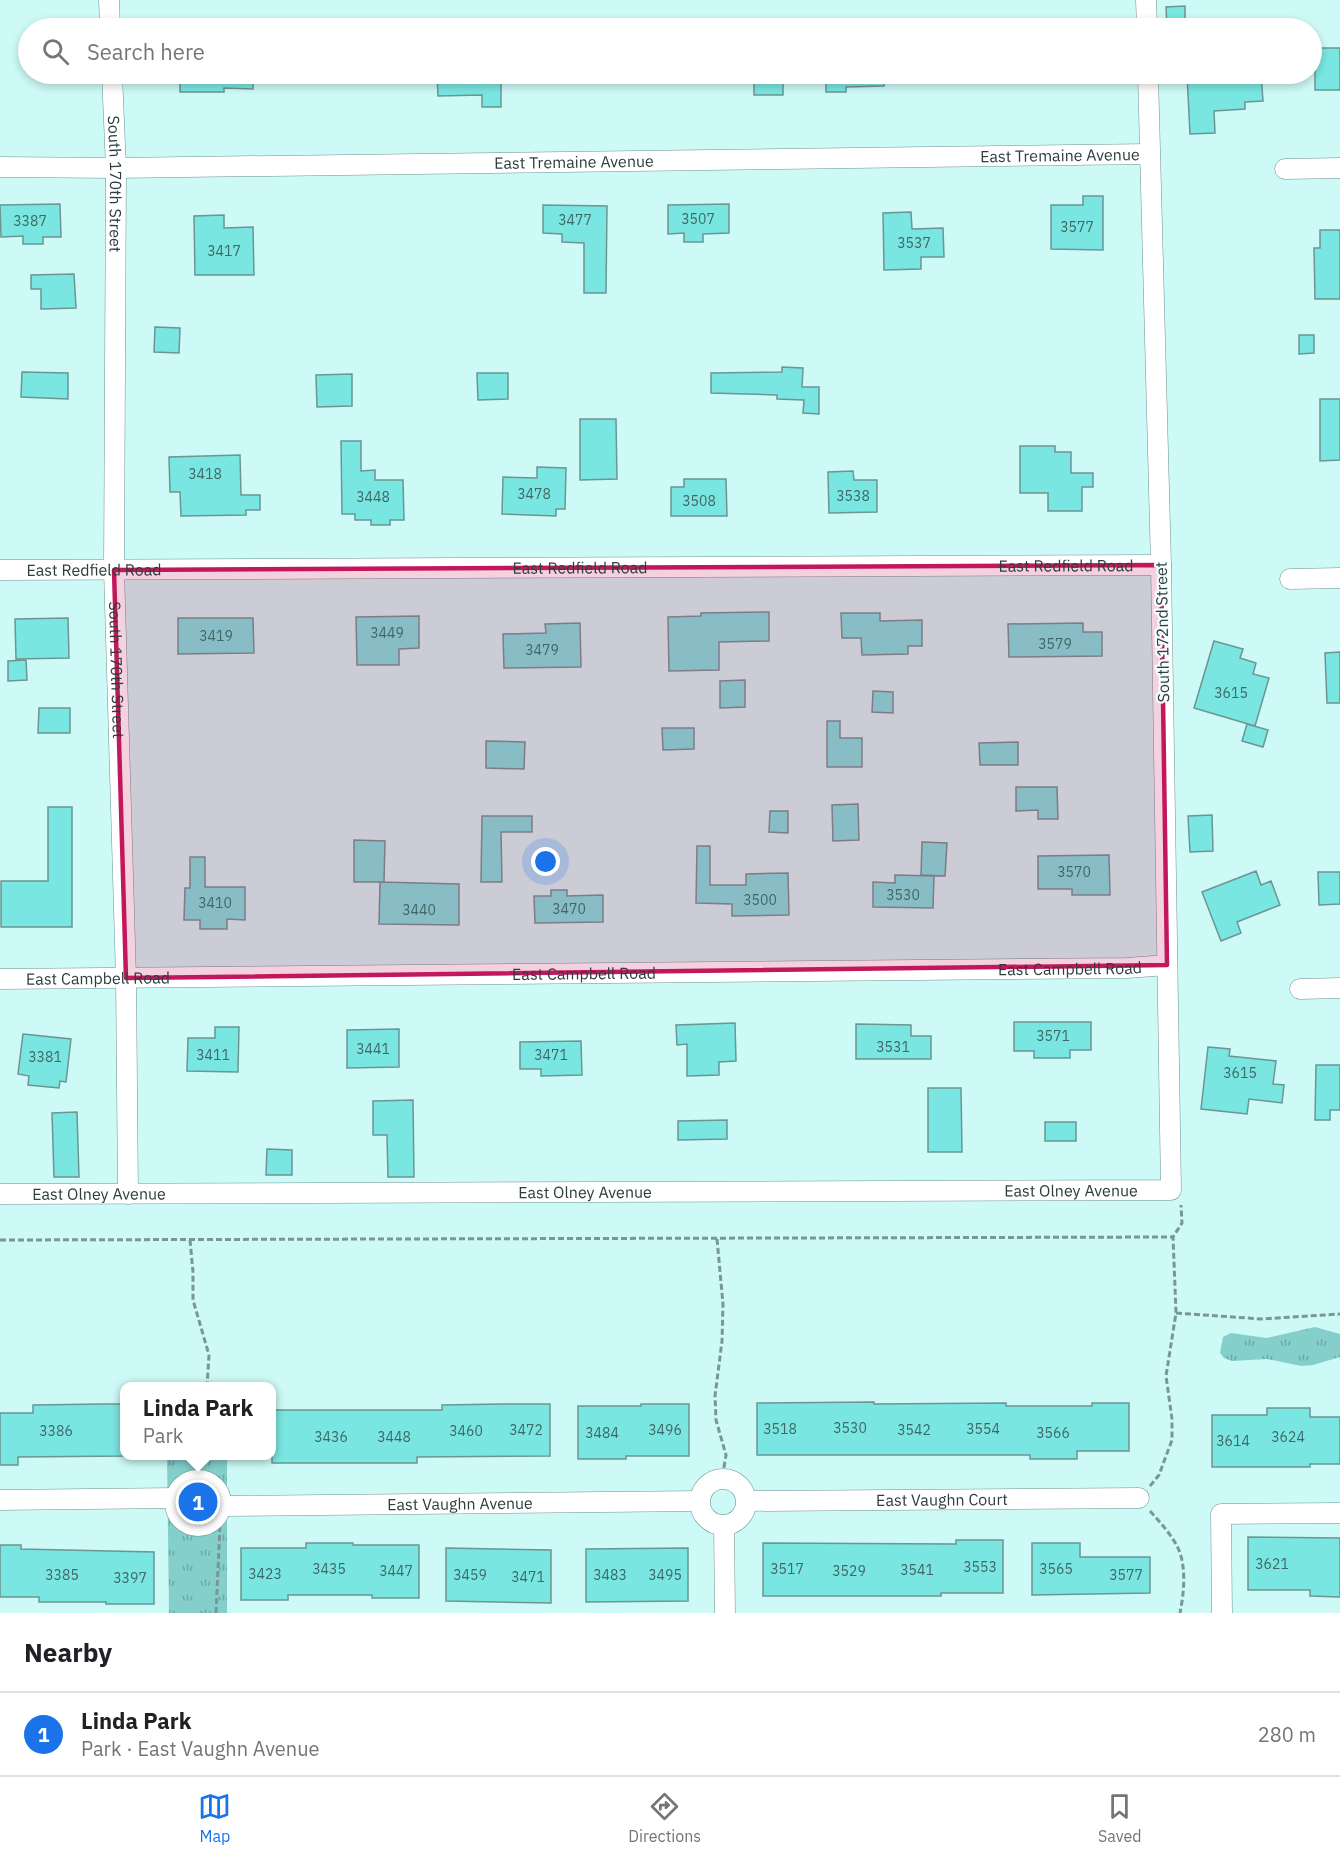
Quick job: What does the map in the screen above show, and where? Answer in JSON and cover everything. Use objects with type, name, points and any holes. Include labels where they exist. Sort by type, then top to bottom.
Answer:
[{"type":"street","points":[[109,0],[110,18]]},
{"type":"street","points":[[1146,0],[1147,18]]},
{"type":"street","name":"South 170th Street","points":[[112,84],[116,168],[114,570],[126,978],[128,1194]]},
{"type":"street","name":"South 172nd Street","points":[[1148,84],[1161,565],[1171,1190]]},
{"type":"street","name":"East Tremaine Avenue","points":[[0,167],[116,168],[1149,154]]},
{"type":"street","points":[[1285,169],[1340,168]]},
{"type":"street","name":"East Redfield Road","points":[[0,570],[1161,565]]},
{"type":"street","points":[[1290,579],[1340,578]]},
{"type":"street","name":"East Campbell Road","points":[[0,979],[1103,969],[1167,965]]},
{"type":"street","points":[[1300,989],[1340,988]]},
{"type":"street","name":"East Olney Avenue","points":[[0,1194],[1171,1190]]},
{"type":"street","points":[[722,1479],[741,1487],[746,1501],[744,1512],[739,1519],[724,1525],[715,1524],[708,1519],[702,1510],[700,1501],[707,1486],[722,1479]]},
{"type":"street","points":[[192,1480],[198,1480],[206,1481],[215,1488],[220,1498],[218,1512],[204,1524],[190,1524],[177,1513],[175,1498],[184,1485],[192,1480]]},
{"type":"street","points":[[0,1500],[175,1498]]},
{"type":"street","name":"East Vaughn Court","points":[[746,1501],[1139,1498]]},
{"type":"street","name":"East Vaughn Avenue","points":[[218,1512],[700,1501]]},
{"type":"street","points":[[1222,1613],[1221,1514],[1340,1513]]},
{"type":"street","points":[[724,1525],[725,1613]]},
{"type":"path","points":[[0,1240],[1173,1237],[1176,1313],[1166,1376],[1172,1419],[1172,1440],[1159,1475],[1139,1498],[1170,1534],[1179,1549],[1184,1594],[1180,1613]]},
{"type":"path","points":[[717,1239],[723,1304],[722,1341],[715,1396],[716,1419],[726,1455],[722,1479]]},
{"type":"path","points":[[190,1240],[193,1300],[209,1355],[207,1382]]},
{"type":"path","points":[[1176,1313],[1261,1319],[1340,1314]]},
{"type":"path","points":[[196,1460],[198,1480]]},
{"type":"path","points":[[216,1613],[220,1521],[218,1512]]},
{"type":"highlighted area","points":[[1161,565],[1167,965],[126,978],[114,570]]},
{"type":"green space","points":[[1315,1327],[1340,1334],[1340,1357],[1301,1366],[1267,1359],[1232,1361],[1224,1358],[1220,1353],[1223,1337],[1231,1333],[1267,1338]]},
{"type":"green space","points":[[167,1460],[227,1460],[227,1613],[169,1613]]},
{"type":"building","points":[[1185,6],[1185,18],[1167,18],[1166,7]]},
{"type":"building","points":[[1322,48],[1340,48],[1340,90],[1315,90],[1315,84],[1322,84]]},
{"type":"building","points":[[180,84],[253,84],[253,89],[224,88],[224,92],[180,92]]},
{"type":"building","points":[[437,84],[501,84],[501,107],[482,107],[482,95],[438,96]]},
{"type":"building","points":[[754,84],[783,84],[783,95],[754,95]]},
{"type":"building","points":[[826,84],[884,84],[884,86],[846,87],[846,92],[826,92]]},
{"type":"building","points":[[1188,84],[1262,84],[1263,101],[1245,102],[1245,109],[1214,111],[1215,133],[1190,134]]},
{"type":"building","points":[[1083,196],[1103,196],[1103,250],[1051,249],[1051,205],[1083,205]]},
{"type":"building","points":[[60,204],[61,237],[43,237],[43,244],[23,244],[23,236],[1,237],[0,205]]},
{"type":"building","points":[[729,204],[729,233],[703,234],[703,242],[684,242],[684,233],[668,234],[668,205]]},
{"type":"building","points":[[543,205],[607,206],[606,293],[584,293],[584,243],[562,242],[562,234],[543,233]]},
{"type":"building","points":[[911,212],[912,229],[943,228],[944,257],[921,257],[921,269],[884,270],[883,213]]},
{"type":"building","points":[[224,215],[224,228],[253,227],[254,275],[195,275],[194,216]]},
{"type":"building","points":[[1320,230],[1340,230],[1340,299],[1315,299],[1314,248],[1320,248]]},
{"type":"building","points":[[74,274],[76,308],[41,309],[41,289],[31,289],[31,275]]},
{"type":"building","points":[[155,327],[180,328],[179,353],[154,352]]},
{"type":"building","points":[[1299,335],[1314,335],[1314,353],[1299,354]]},
{"type":"building","points":[[782,367],[803,368],[802,387],[819,387],[819,414],[803,413],[804,400],[777,399],[777,395],[711,393],[711,373],[782,372]]},
{"type":"building","points":[[22,372],[68,373],[68,399],[21,397]]},
{"type":"building","points":[[477,373],[508,373],[508,399],[478,400]]},
{"type":"building","points":[[352,374],[352,406],[317,407],[316,375]]},
{"type":"building","points":[[1320,399],[1340,399],[1340,460],[1320,461]]},
{"type":"building","points":[[580,419],[616,419],[617,479],[580,480]]},
{"type":"building","points":[[341,441],[361,441],[361,471],[375,470],[375,480],[403,480],[404,520],[390,520],[390,525],[371,525],[371,520],[355,520],[355,514],[342,514]]},
{"type":"building","points":[[1020,446],[1055,446],[1055,452],[1071,452],[1071,473],[1093,473],[1093,487],[1082,487],[1082,511],[1048,511],[1048,493],[1020,493]]},
{"type":"building","points":[[240,455],[241,495],[260,495],[260,510],[246,510],[246,515],[181,516],[180,492],[170,492],[169,457]]},
{"type":"building","points":[[537,467],[566,468],[565,509],[556,509],[556,516],[502,514],[503,477],[537,478]]},
{"type":"building","points":[[853,471],[854,480],[877,480],[877,512],[829,513],[828,472]]},
{"type":"building","points":[[684,479],[726,479],[727,516],[671,516],[671,487],[684,487]]},
{"type":"building","points":[[769,612],[769,641],[719,642],[719,670],[669,671],[668,617],[701,616],[701,613]]},
{"type":"building","points":[[841,613],[880,613],[880,621],[922,620],[922,646],[908,646],[908,654],[862,655],[861,638],[842,638]]},
{"type":"building","points":[[419,616],[419,648],[399,649],[399,665],[357,665],[356,617]]},
{"type":"building","points":[[68,618],[69,658],[16,659],[15,619]]},
{"type":"building","points":[[178,618],[253,618],[254,653],[178,654]]},
{"type":"building","points":[[580,623],[581,667],[504,668],[503,634],[546,633],[545,624]]},
{"type":"building","points":[[1083,623],[1083,632],[1102,632],[1102,656],[1009,657],[1008,624]]},
{"type":"building","points":[[1214,641],[1243,649],[1240,658],[1256,663],[1253,674],[1269,678],[1255,726],[1194,708]]},
{"type":"building","points":[[1340,652],[1340,703],[1327,703],[1325,653]]},
{"type":"building","points":[[26,660],[27,680],[8,681],[8,661]]},
{"type":"building","points":[[745,680],[745,707],[720,708],[720,681]]},
{"type":"building","points":[[873,691],[893,692],[893,713],[872,712]]},
{"type":"building","points":[[39,708],[70,708],[70,733],[38,733]]},
{"type":"building","points":[[827,721],[840,721],[840,738],[862,738],[862,767],[827,767]]},
{"type":"building","points":[[1247,724],[1268,730],[1263,747],[1242,741]]},
{"type":"building","points":[[662,728],[694,728],[694,749],[663,750]]},
{"type":"building","points":[[486,741],[525,742],[524,769],[486,768]]},
{"type":"building","points":[[1018,742],[1018,765],[980,765],[979,743]]},
{"type":"building","points":[[1016,787],[1057,787],[1058,819],[1038,819],[1038,810],[1016,811]]},
{"type":"building","points":[[858,804],[859,840],[833,841],[832,805]]},
{"type":"building","points":[[48,807],[72,807],[72,927],[1,927],[1,881],[48,881]]},
{"type":"building","points":[[770,811],[788,811],[788,833],[769,832]]},
{"type":"building","points":[[1212,815],[1213,851],[1190,852],[1188,816]]},
{"type":"building","points":[[482,816],[532,816],[532,832],[501,832],[502,882],[481,882]]},
{"type":"building","points":[[354,840],[385,841],[384,882],[354,882]]},
{"type":"building","points":[[922,842],[947,843],[945,876],[921,875]]},
{"type":"building","points":[[697,846],[710,846],[710,885],[746,885],[746,874],[788,873],[789,915],[732,916],[732,904],[696,903]]},
{"type":"building","points":[[1109,855],[1110,895],[1072,895],[1072,889],[1038,889],[1038,856]]},
{"type":"building","points":[[190,857],[205,857],[205,887],[245,887],[245,920],[227,919],[227,929],[200,929],[200,920],[184,920],[185,888],[190,888]]},
{"type":"building","points":[[1256,871],[1261,885],[1271,881],[1280,905],[1237,922],[1241,933],[1221,941],[1202,892]]},
{"type":"building","points":[[1318,872],[1340,872],[1340,904],[1319,905]]},
{"type":"building","points":[[895,875],[934,876],[933,908],[873,907],[873,882],[895,883]]},
{"type":"building","points":[[380,882],[459,884],[459,925],[379,924]]},
{"type":"building","points":[[551,890],[567,890],[567,896],[603,895],[603,922],[535,923],[534,896],[551,896]]},
{"type":"building","points":[[1014,1022],[1091,1022],[1091,1050],[1070,1050],[1070,1058],[1034,1058],[1034,1051],[1014,1051]]},
{"type":"building","points":[[735,1023],[736,1061],[719,1062],[719,1075],[687,1076],[687,1044],[677,1045],[676,1025]]},
{"type":"building","points":[[856,1024],[911,1025],[911,1036],[931,1036],[931,1059],[856,1059]]},
{"type":"building","points":[[215,1027],[239,1027],[238,1072],[187,1071],[188,1038],[215,1038]]},
{"type":"building","points":[[399,1029],[399,1067],[347,1068],[347,1030]]},
{"type":"building","points":[[23,1034],[71,1039],[66,1082],[60,1081],[59,1088],[28,1085],[29,1076],[18,1074]]},
{"type":"building","points":[[581,1041],[582,1075],[541,1076],[541,1069],[520,1069],[520,1042]]},
{"type":"building","points":[[1208,1047],[1230,1049],[1229,1056],[1276,1061],[1273,1084],[1284,1085],[1282,1103],[1249,1099],[1247,1114],[1201,1109]]},
{"type":"building","points":[[1316,1065],[1340,1065],[1340,1110],[1330,1110],[1330,1120],[1315,1120]]},
{"type":"building","points":[[928,1088],[961,1088],[962,1152],[928,1152]]},
{"type":"building","points":[[413,1100],[414,1177],[388,1177],[387,1135],[373,1135],[373,1101]]},
{"type":"building","points":[[77,1112],[79,1177],[54,1177],[52,1113]]},
{"type":"building","points":[[727,1120],[727,1139],[678,1140],[678,1121]]},
{"type":"building","points":[[1045,1122],[1076,1122],[1076,1141],[1045,1141]]},
{"type":"building","points":[[267,1149],[292,1150],[292,1175],[266,1175]]},
{"type":"building","points":[[874,1402],[874,1404],[1006,1403],[1006,1406],[1092,1406],[1092,1403],[1129,1403],[1129,1451],[1077,1451],[1077,1459],[1030,1459],[1030,1455],[757,1455],[757,1403]]},
{"type":"building","points":[[120,1404],[120,1456],[18,1457],[18,1465],[0,1465],[0,1413],[33,1413],[33,1405]]},
{"type":"building","points":[[550,1404],[550,1456],[417,1457],[417,1463],[272,1463],[272,1460],[276,1460],[276,1410],[442,1410],[442,1405]]},
{"type":"building","points":[[641,1404],[689,1404],[689,1456],[578,1459],[578,1406],[641,1406]]},
{"type":"building","points":[[1267,1408],[1310,1408],[1310,1417],[1340,1417],[1340,1464],[1310,1464],[1310,1467],[1212,1467],[1212,1415],[1267,1415]]},
{"type":"building","points":[[1248,1537],[1340,1538],[1340,1597],[1310,1596],[1310,1590],[1248,1590]]},
{"type":"building","points":[[956,1540],[1003,1540],[1003,1593],[941,1593],[941,1596],[763,1596],[763,1543],[956,1544]]},
{"type":"building","points":[[306,1543],[419,1545],[419,1598],[372,1598],[372,1595],[288,1595],[288,1600],[241,1600],[241,1548],[306,1548]]},
{"type":"building","points":[[1032,1543],[1080,1543],[1080,1557],[1150,1557],[1150,1593],[1032,1595]]},
{"type":"building","points":[[0,1545],[21,1545],[21,1549],[154,1552],[154,1604],[39,1602],[39,1597],[0,1597]]},
{"type":"building","points":[[446,1548],[551,1550],[551,1603],[446,1601]]},
{"type":"building","points":[[688,1548],[688,1601],[586,1602],[586,1549]]},
{"type":"place","name":"Linda Park","points":[[198,1502]]}]
